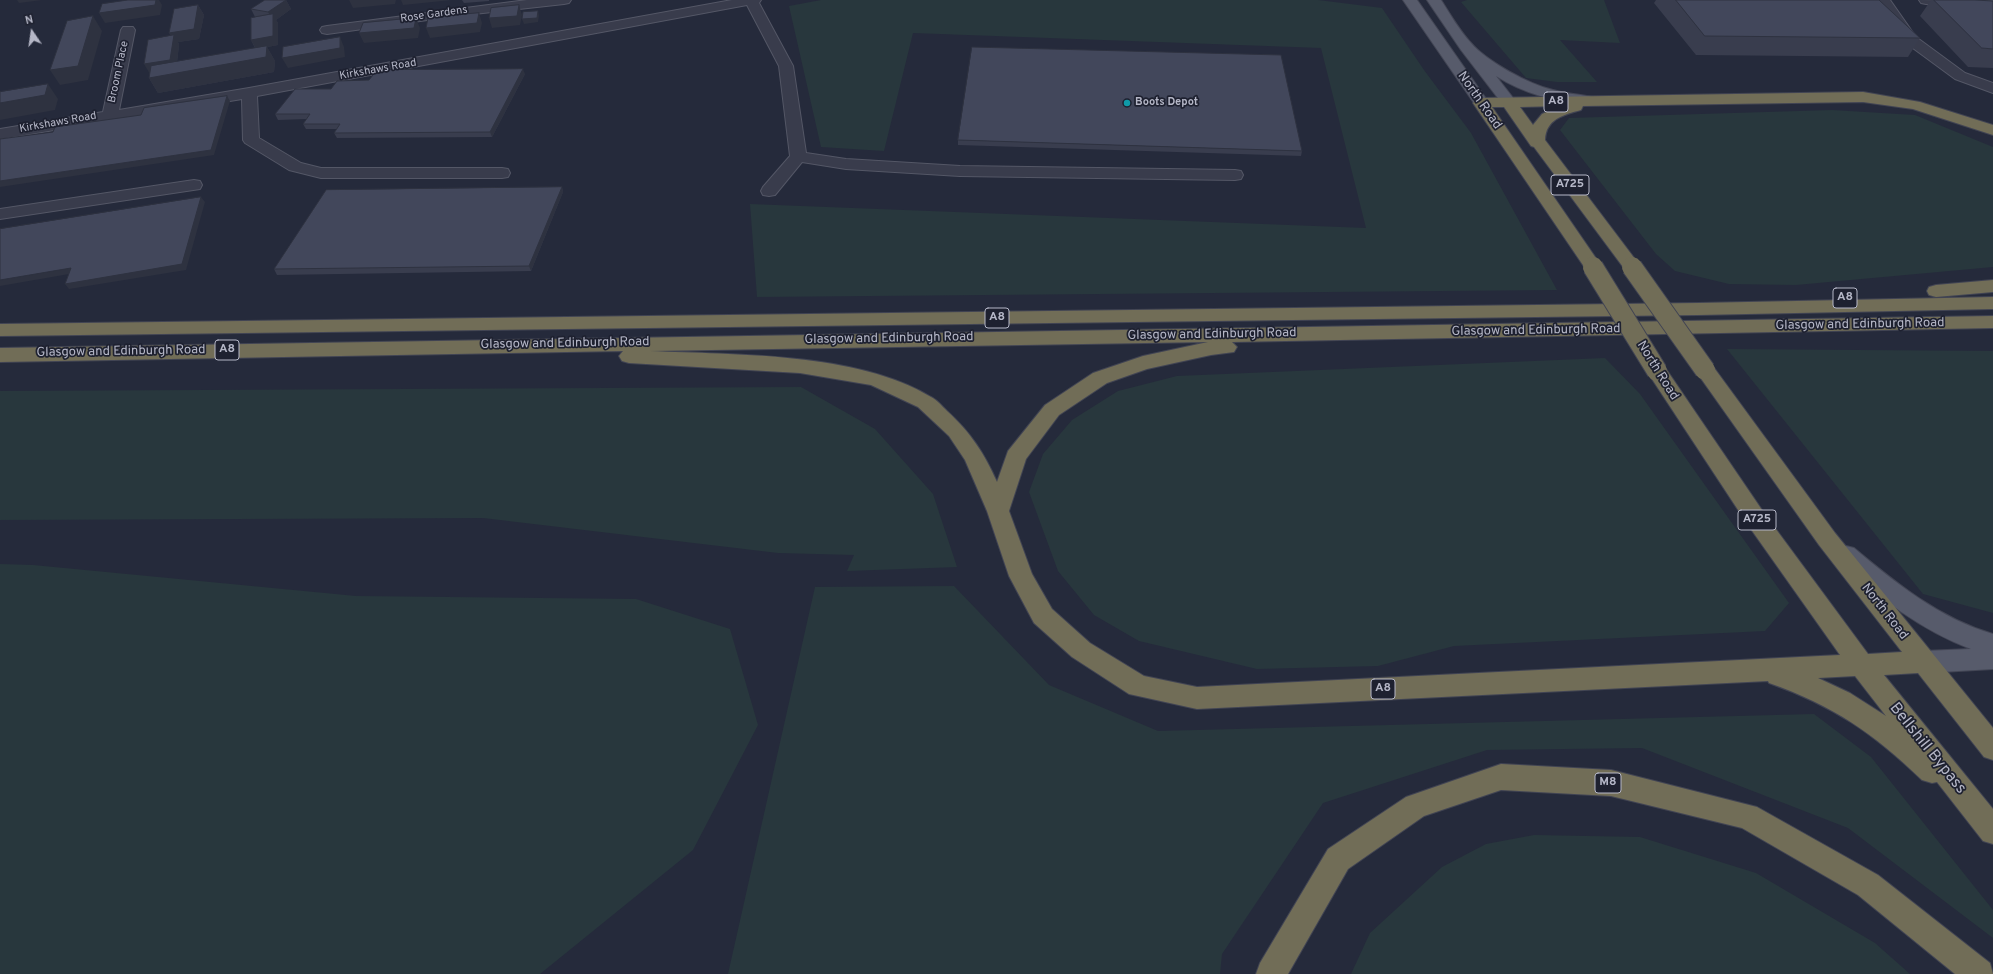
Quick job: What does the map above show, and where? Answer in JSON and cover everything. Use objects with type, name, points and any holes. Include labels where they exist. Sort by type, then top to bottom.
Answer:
[{"type":"highway","name":"A8","points":[[1481,103],[1863,97],[1915,105],[1993,130]]},
{"type":"highway","points":[[1537,143],[1537,130],[1549,116],[1563,110],[1602,102]]},
{"type":"highway","name":"North Road","points":[[1481,103],[1593,267],[1657,371],[1751,512],[1862,666]]},
{"type":"highway","name":"North Road","points":[[1509,103],[1537,143],[1632,267],[1827,539],[1924,662]]},
{"type":"highway","name":"A8","points":[[1698,309],[1993,286]]},
{"type":"highway","name":"Glasgow and Edinburgh Road","points":[[0,330],[1698,309],[1993,303]]},
{"type":"highway","name":"Glasgow and Edinburgh Road","points":[[0,354],[1005,337],[1473,333],[1993,322]]},
{"type":"highway","name":"A8","points":[[998,511],[1016,457],[1035,430],[1052,410],[1100,378],[1143,363],[1211,348],[1473,333]]},
{"type":"highway","name":"A8","points":[[454,346],[800,366],[875,379],[925,402],[956,431],[975,457],[998,511],[1021,576],[1044,616],[1081,650],[1138,686],[1197,698],[1862,666]]},
{"type":"highway","points":[[1862,666],[1924,662]]},
{"type":"highway","name":"A725","points":[[1924,662],[1993,748]]},
{"type":"highway","name":"Bellshill Bypass","points":[[1862,666],[1993,832]]},
{"type":"highway","points":[[1763,671],[1813,687],[1852,707],[1876,722],[1929,769],[1993,832]]},
{"type":"highway","name":"M8","points":[[1271,974],[1338,859],[1416,806],[1501,777],[1611,783],[1747,816],[1868,885],[1979,974]]},
{"type":"main road","name":"North Road","points":[[1410,0],[1481,103]]},
{"type":"main road","name":"North Road","points":[[1434,0],[1466,47],[1509,103]]},
{"type":"main road","name":"A725","points":[[1466,47],[1498,73],[1527,88],[1561,98],[1602,102]]},
{"type":"main road","points":[[1827,539],[1915,611],[1955,633],[1993,646]]},
{"type":"main road","points":[[1924,662],[1993,658]]},
{"type":"street","name":"Rose Gardens","points":[[327,30],[456,12],[564,0],[566,24]]},
{"type":"street","name":"Kirkshaws Road","points":[[0,134],[110,114],[249,93],[566,24],[688,6],[753,0]]},
{"type":"street","points":[[753,0],[786,66],[798,157],[770,191]]},
{"type":"street","points":[[1883,0],[1911,40],[1960,76],[1993,88]]},
{"type":"street","points":[[1926,0],[1993,5]]},
{"type":"street","name":"Broom Place","points":[[110,114],[128,30]]},
{"type":"street","points":[[249,93],[251,140],[295,166],[321,173],[502,173]]},
{"type":"street","points":[[798,157],[846,164],[960,171],[1235,175]]},
{"type":"street","points":[[0,214],[194,185]]},
{"type":"shaded area","points":[[821,0],[1318,0],[1382,8],[1424,70],[1471,133],[1557,290],[757,297],[750,204],[1366,228],[1321,48],[913,33],[884,151],[821,147],[789,6]]},
{"type":"shaded area","points":[[1467,0],[1604,0],[1620,43],[1560,40],[1597,82],[1557,82],[1526,78],[1461,2]]},
{"type":"shaded area","points":[[1832,110],[1915,115],[1993,147],[1993,267],[1796,285],[1729,284],[1675,271],[1656,254],[1560,130],[1569,118]]},
{"type":"shaded area","points":[[1727,349],[1993,351],[1993,613],[1923,594]]},
{"type":"shaded area","points":[[1605,358],[1640,394],[1789,603],[1765,631],[1454,646],[1378,666],[1257,669],[1139,641],[1094,615],[1058,571],[1029,492],[1043,454],[1072,420],[1118,391],[1177,376]]},
{"type":"shaded area","points":[[801,387],[875,429],[933,494],[957,567],[847,571],[854,555],[778,553],[483,518],[0,520],[0,391]]},
{"type":"shaded area","points":[[0,564],[33,565],[356,596],[636,599],[730,629],[758,725],[693,850],[540,974],[0,974]]},
{"type":"shaded area","points":[[954,586],[1049,685],[1158,731],[1814,714],[1871,757],[1993,910],[1993,938],[1848,828],[1642,748],[1487,750],[1323,803],[1222,954],[1220,974],[728,974],[815,587]]},
{"type":"shaded area","points":[[1534,835],[1640,837],[1756,873],[1875,943],[1910,974],[1351,974],[1370,933],[1442,867],[1486,844]]},
{"type":"building","points":[[128,0],[156,0],[155,5],[99,13],[102,4]]},
{"type":"building","points":[[265,0],[286,0],[268,12],[251,9]]},
{"type":"building","points":[[1676,0],[1879,0],[1920,38],[1705,36]]},
{"type":"building","points":[[1934,0],[1993,1],[1993,49],[1982,48]]},
{"type":"building","points":[[198,5],[194,29],[169,33],[174,9]]},
{"type":"building","points":[[519,5],[517,16],[489,18],[491,8]]},
{"type":"building","points":[[538,11],[537,18],[522,19],[523,12]]},
{"type":"building","points":[[479,13],[477,23],[426,28],[428,18]]},
{"type":"building","points":[[273,14],[273,36],[251,40],[251,18]]},
{"type":"building","points":[[93,16],[78,66],[50,70],[67,21]]},
{"type":"building","points":[[416,18],[414,28],[359,33],[363,23]]},
{"type":"building","points":[[174,35],[170,60],[144,64],[148,40]]},
{"type":"building","points":[[340,37],[340,48],[282,58],[283,47]]},
{"type":"building","points":[[267,46],[266,57],[149,78],[151,66]]},
{"type":"building","name":"Boots Depot","points":[[972,47],[1281,55],[1302,151],[958,140]]},
{"type":"building","points":[[523,69],[490,132],[334,133],[340,124],[303,124],[310,114],[275,114],[295,89],[331,89],[337,81],[369,80],[377,70]]},
{"type":"building","points":[[48,84],[45,95],[0,103],[0,92]]},
{"type":"building","points":[[227,96],[211,150],[0,181],[0,139],[53,132],[55,127],[141,115],[144,108]]},
{"type":"building","points":[[562,187],[529,266],[274,269],[326,190]]},
{"type":"building","points":[[201,197],[182,264],[65,284],[71,268],[0,280],[0,229]]},
{"type":"place","name":"Boots Depot","points":[[1127,103]]}]
